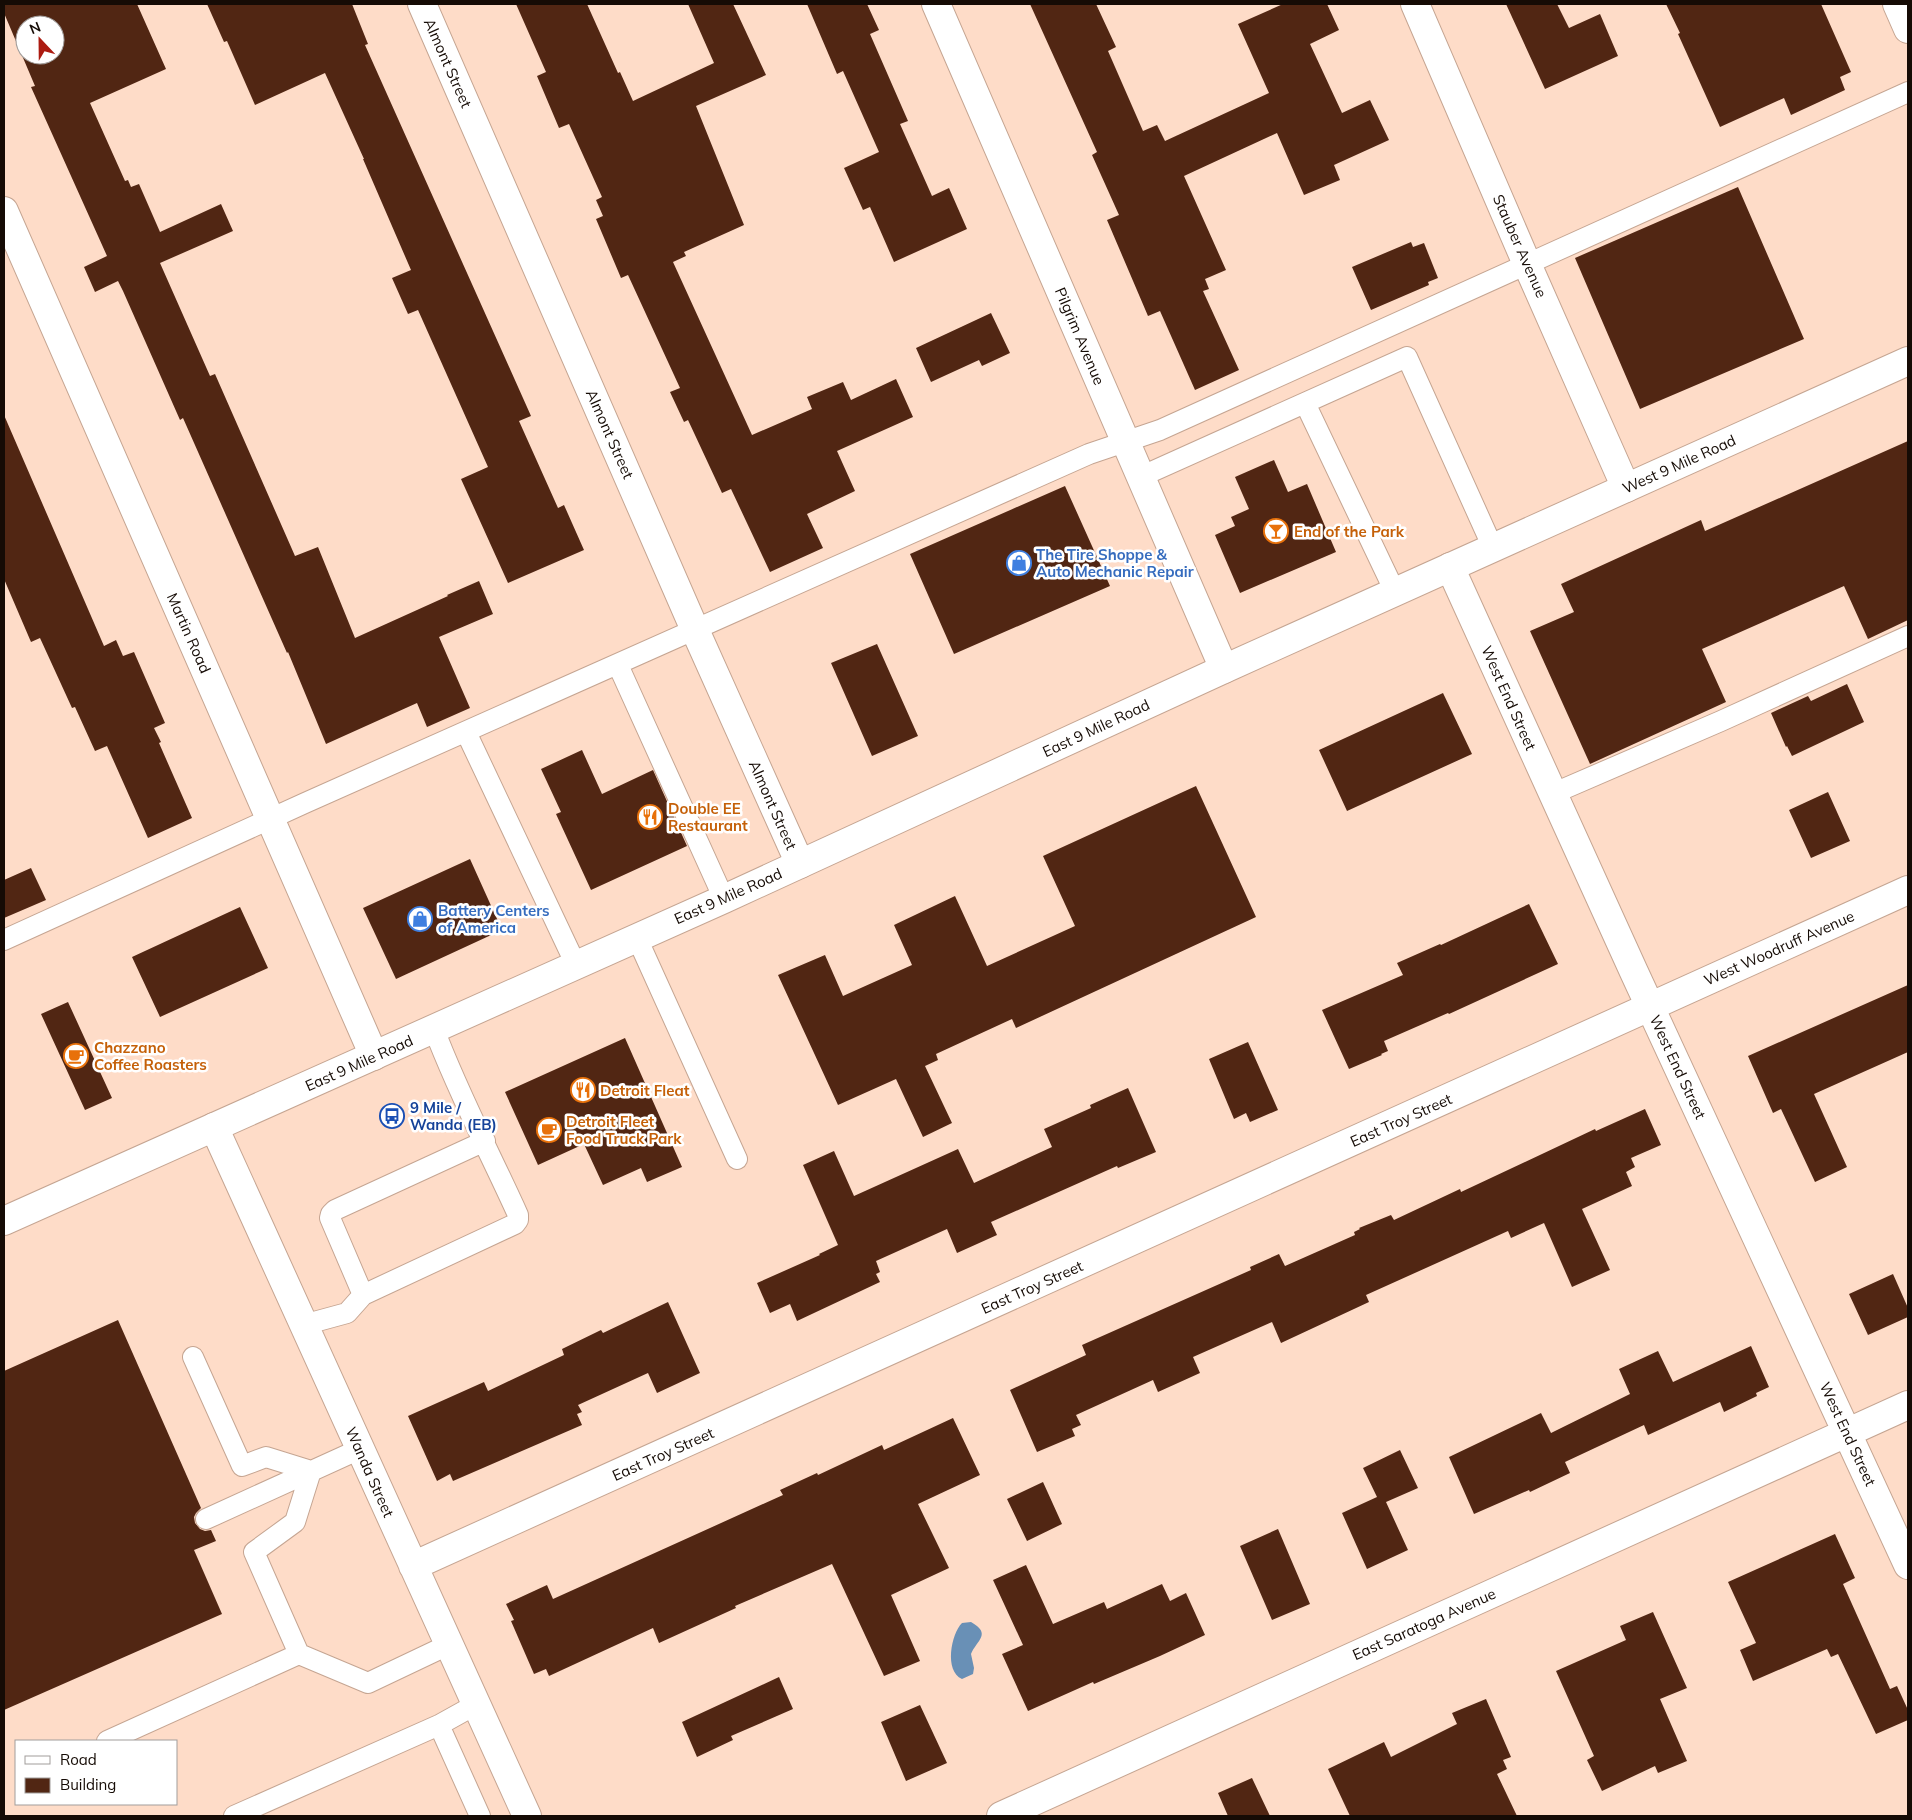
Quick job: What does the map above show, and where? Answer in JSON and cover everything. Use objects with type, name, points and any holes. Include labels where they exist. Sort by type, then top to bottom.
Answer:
[{"type":"street","name":"Almont Street","points":[[422,4],[800,864]]},
{"type":"street","name":"Pilgrim Avenue","points":[[936,4],[1224,669]]},
{"type":"street","name":"Stauber Avenue","points":[[1415,4],[1626,488]]},
{"type":"street","points":[[1897,4],[1908,29]]},
{"type":"street","name":"Martin Road","points":[[4,211],[374,1056]]},
{"type":"street","name":"West 9 Mile Road","points":[[1450,567],[1908,360]]},
{"type":"street","name":"East 9 Mile Road","points":[[4,1221],[637,938],[1450,567]]},
{"type":"street","name":"West End Street","points":[[1450,567],[1650,1008],[1908,1565]]},
{"type":"street","name":"West Woodruff Avenue","points":[[1650,1008],[1908,890]]},
{"type":"street","name":"East Troy Street","points":[[413,1566],[1650,1008]]},
{"type":"street","name":"Wanda Street","points":[[214,1126],[526,1816]]},
{"type":"street","name":"East Saratoga Avenue","points":[[1001,1816],[1908,1405]]},
{"type":"lane","points":[[4,940],[1089,454],[1160,430],[1908,92]]},
{"type":"lane","points":[[1140,477],[1407,357],[1493,548]]},
{"type":"lane","points":[[1305,403],[1395,592]]},
{"type":"lane","points":[[1552,794],[1721,721],[1908,636]]},
{"type":"lane","points":[[618,665],[724,898]]},
{"type":"lane","points":[[466,732],[576,965]]},
{"type":"lane","points":[[637,938],[737,1159]]},
{"type":"lane","points":[[303,1325],[347,1313],[364,1295],[515,1224],[518,1220],[518,1215],[485,1141],[451,1074],[434,1029]]},
{"type":"lane","points":[[364,1295],[330,1218],[331,1214],[335,1210],[485,1141]]},
{"type":"lane","points":[[193,1357],[242,1466],[266,1457],[311,1471]]},
{"type":"lane","points":[[206,1519],[360,1449]]},
{"type":"lane","points":[[311,1471],[296,1522],[254,1552],[299,1654],[368,1683],[448,1645]]},
{"type":"lane","points":[[110,1740],[299,1654]]},
{"type":"lane","points":[[234,1816],[438,1725],[475,1705]]},
{"type":"lane","points":[[438,1725],[480,1816]]},
{"type":"water","points":[[971,1622],[981,1630],[982,1634],[971,1654],[974,1668],[973,1674],[962,1679],[956,1675],[951,1661],[952,1643],[962,1623]]},
{"type":"building","points":[[4,4],[137,4],[166,69],[90,103],[125,181],[128,180],[131,187],[139,184],[160,232],[221,204],[233,231],[160,263],[210,376],[215,374],[295,556],[318,547],[355,638],[479,581],[493,614],[439,637],[470,708],[427,727],[417,703],[326,744],[288,652],[183,418],[180,420],[118,281],[95,292],[84,267],[107,256],[31,87],[35,86],[26,65],[65,65],[65,15],[15,15],[15,39],[4,13]]},
{"type":"building","points":[[207,4],[352,4],[368,44],[365,45],[531,416],[519,421],[558,508],[564,505],[584,550],[508,583],[461,479],[488,467],[418,310],[408,314],[392,278],[411,270],[325,73],[255,105],[227,41],[224,42]]},
{"type":"building","points":[[516,4],[587,4],[618,73],[620,72],[633,101],[714,63],[688,4],[733,4],[766,75],[696,106],[744,225],[684,252],[686,256],[673,262],[752,435],[812,409],[807,397],[843,382],[851,400],[896,379],[913,417],[837,451],[855,491],[807,514],[823,548],[770,572],[731,489],[722,493],[688,420],[684,422],[670,392],[680,388],[628,275],[621,278],[596,219],[603,216],[596,200],[602,197],[569,124],[559,128],[537,76],[546,72]]},
{"type":"building","points":[[807,4],[867,4],[879,30],[870,34],[908,121],[900,124],[932,196],[949,188],[967,229],[894,262],[870,207],[863,210],[844,168],[879,152],[843,71],[837,74]]},
{"type":"building","points":[[1030,4],[1096,4],[1116,47],[1108,51],[1143,131],[1157,125],[1165,141],[1269,93],[1238,24],[1283,4],[1327,4],[1339,30],[1310,44],[1342,113],[1370,100],[1389,140],[1334,165],[1340,180],[1304,195],[1277,133],[1184,176],[1226,270],[1205,279],[1209,289],[1203,291],[1239,370],[1195,390],[1160,311],[1148,316],[1107,220],[1119,215],[1092,155],[1097,152]]},
{"type":"building","points":[[1506,4],[1557,4],[1569,28],[1600,14],[1618,56],[1545,89]]},
{"type":"building","points":[[1666,4],[1821,4],[1851,72],[1840,77],[1845,90],[1791,115],[1784,98],[1720,127]]},
{"type":"building","points":[[1738,187],[1804,339],[1640,409],[1575,258]]},
{"type":"building","points":[[1411,242],[1413,247],[1424,243],[1438,278],[1428,282],[1429,285],[1371,310],[1352,267]]},
{"type":"building","points":[[991,313],[1010,353],[982,366],[979,360],[931,382],[916,348]]},
{"type":"building","points":[[4,415],[104,646],[116,640],[123,656],[134,652],[165,723],[154,728],[192,818],[148,838],[107,746],[95,751],[75,707],[72,708],[40,638],[31,642],[4,579]]},
{"type":"building","points":[[1908,441],[1908,620],[1868,639],[1844,586],[1702,649],[1726,702],[1590,764],[1530,631],[1574,612],[1561,584],[1701,520],[1705,531]]},
{"type":"building","name":"End of the Park","points":[[1274,460],[1288,492],[1307,484],[1336,552],[1240,593],[1215,535],[1235,526],[1231,517],[1249,509],[1235,477]]},
{"type":"building","points":[[1065,486],[1110,586],[954,654],[910,554]]},
{"type":"building","points":[[877,644],[918,736],[872,756],[831,663]]},
{"type":"building","points":[[1847,684],[1864,722],[1792,756],[1771,713],[1808,696],[1811,701]]},
{"type":"building","points":[[1443,693],[1472,754],[1347,811],[1319,750]]},
{"type":"building","points":[[582,750],[602,794],[653,770],[687,846],[591,890],[556,814],[561,812],[541,769]]},
{"type":"building","points":[[1196,786],[1256,917],[1016,1028],[1012,1019],[936,1054],[938,1060],[925,1066],[952,1123],[923,1137],[896,1079],[838,1105],[778,975],[825,955],[843,996],[912,965],[894,925],[955,896],[987,966],[1075,926],[1043,856]]},
{"type":"building","points":[[1828,792],[1850,841],[1811,858],[1789,810]]},
{"type":"building","points":[[470,859],[502,930],[396,979],[363,908]]},
{"type":"building","points":[[31,868],[46,900],[4,918],[4,880]]},
{"type":"building","points":[[1529,904],[1558,964],[1449,1014],[1384,1041],[1388,1051],[1349,1069],[1322,1010],[1403,975],[1397,963],[1441,945]]},
{"type":"building","points":[[240,907],[268,968],[160,1017],[132,957]]},
{"type":"building","points":[[1908,985],[1908,1052],[1814,1094],[1847,1167],[1815,1182],[1781,1109],[1773,1113],[1748,1056]]},
{"type":"building","name":"Chazzano Coffee Roasters","points":[[68,1002],[112,1098],[85,1110],[41,1014]]},
{"type":"building","points":[[625,1038],[682,1167],[647,1182],[641,1168],[603,1185],[584,1144],[538,1165],[505,1092]]},
{"type":"building","points":[[1248,1042],[1278,1110],[1250,1122],[1246,1113],[1234,1119],[1209,1059]]},
{"type":"building","points":[[1128,1088],[1156,1152],[1118,1168],[1117,1166],[991,1222],[997,1235],[957,1253],[947,1229],[876,1261],[880,1272],[876,1274],[880,1282],[797,1321],[790,1304],[770,1313],[757,1283],[838,1245],[803,1165],[834,1151],[854,1196],[958,1149],[974,1183],[1052,1147],[1044,1129],[1091,1108],[1090,1105]]},
{"type":"building","points":[[1645,1109],[1661,1145],[1631,1158],[1635,1167],[1626,1172],[1632,1186],[1582,1209],[1610,1270],[1572,1287],[1544,1223],[1511,1238],[1508,1231],[1366,1295],[1369,1302],[1281,1343],[1272,1322],[1193,1357],[1200,1373],[1158,1392],[1153,1380],[1076,1415],[1081,1425],[1072,1429],[1075,1436],[1037,1452],[1010,1390],[1086,1355],[1082,1345],[1251,1270],[1250,1267],[1279,1254],[1285,1266],[1355,1235],[1354,1232],[1359,1228],[1391,1215],[1394,1220],[1460,1189],[1461,1192],[1595,1129],[1596,1131]]},
{"type":"building","points":[[1893,1274],[1908,1308],[1908,1317],[1868,1335],[1849,1294]]},
{"type":"building","points":[[668,1302],[700,1373],[657,1393],[648,1373],[578,1405],[582,1412],[577,1414],[582,1425],[453,1481],[450,1474],[437,1481],[408,1416],[484,1382],[488,1391],[564,1355],[562,1349],[601,1330],[603,1333]]},
{"type":"building","points":[[118,1320],[201,1508],[194,1517],[195,1523],[200,1529],[205,1531],[211,1530],[216,1541],[194,1550],[222,1614],[4,1710],[4,1371]]},
{"type":"building","points":[[1751,1346],[1769,1387],[1756,1393],[1757,1396],[1724,1412],[1720,1402],[1648,1435],[1644,1425],[1565,1462],[1570,1473],[1530,1492],[1529,1490],[1474,1514],[1449,1457],[1541,1413],[1551,1433],[1630,1394],[1619,1369],[1658,1351],[1673,1382]]},
{"type":"building","points":[[953,1418],[980,1475],[918,1504],[949,1568],[891,1595],[920,1661],[884,1676],[832,1564],[735,1606],[736,1608],[659,1643],[653,1628],[549,1676],[546,1669],[534,1674],[511,1621],[514,1620],[506,1604],[547,1585],[553,1599],[783,1495],[780,1490],[817,1473],[818,1475],[882,1445],[884,1450]]},
{"type":"building","points":[[1400,1450],[1418,1488],[1386,1502],[1408,1550],[1367,1569],[1342,1513],[1377,1497],[1363,1468]]},
{"type":"building","points":[[1043,1482],[1062,1524],[1027,1541],[1007,1499]]},
{"type":"building","points":[[1278,1529],[1310,1604],[1272,1620],[1240,1546]]},
{"type":"building","points":[[1835,1534],[1855,1578],[1843,1584],[1890,1689],[1897,1686],[1908,1710],[1908,1720],[1876,1734],[1838,1654],[1831,1657],[1827,1649],[1753,1681],[1740,1650],[1756,1643],[1728,1582]]},
{"type":"building","points":[[1026,1565],[1053,1624],[1104,1602],[1107,1609],[1162,1584],[1170,1601],[1186,1593],[1205,1635],[1160,1656],[1094,1684],[1093,1682],[1028,1711],[1002,1654],[1023,1645],[993,1580]]},
{"type":"building","points":[[1653,1612],[1687,1688],[1660,1699],[1687,1761],[1658,1773],[1655,1766],[1602,1791],[1587,1760],[1594,1756],[1556,1671],[1626,1640],[1620,1626]]},
{"type":"building","points":[[779,1677],[793,1709],[731,1736],[733,1740],[697,1757],[682,1722]]},
{"type":"building","points":[[1486,1699],[1511,1757],[1503,1760],[1507,1769],[1497,1774],[1517,1816],[1350,1816],[1328,1769],[1384,1742],[1391,1757],[1457,1724],[1452,1713]]},
{"type":"building","points":[[920,1705],[947,1763],[906,1781],[881,1722]]},
{"type":"building","points":[[1252,1778],[1270,1816],[1228,1816],[1218,1793]]},
{"type":"place","name":"End of the Park","points":[[1276,531]]},
{"type":"place","name":"The Tire Shoppe & Auto Mechanic Repair","points":[[1019,563]]},
{"type":"place","name":"Double EE Restaurant","points":[[650,817]]},
{"type":"place","name":"Battery Centers of America","points":[[420,919]]},
{"type":"place","name":"Chazzano Coffee Roasters","points":[[76,1056]]},
{"type":"place","name":"Detroit Fleat","points":[[583,1090]]},
{"type":"place","name":"9 Mile / Wanda (EB)","points":[[392,1116]]},
{"type":"place","name":"Detroit Fleet Food Truck Park","points":[[549,1130]]}]
